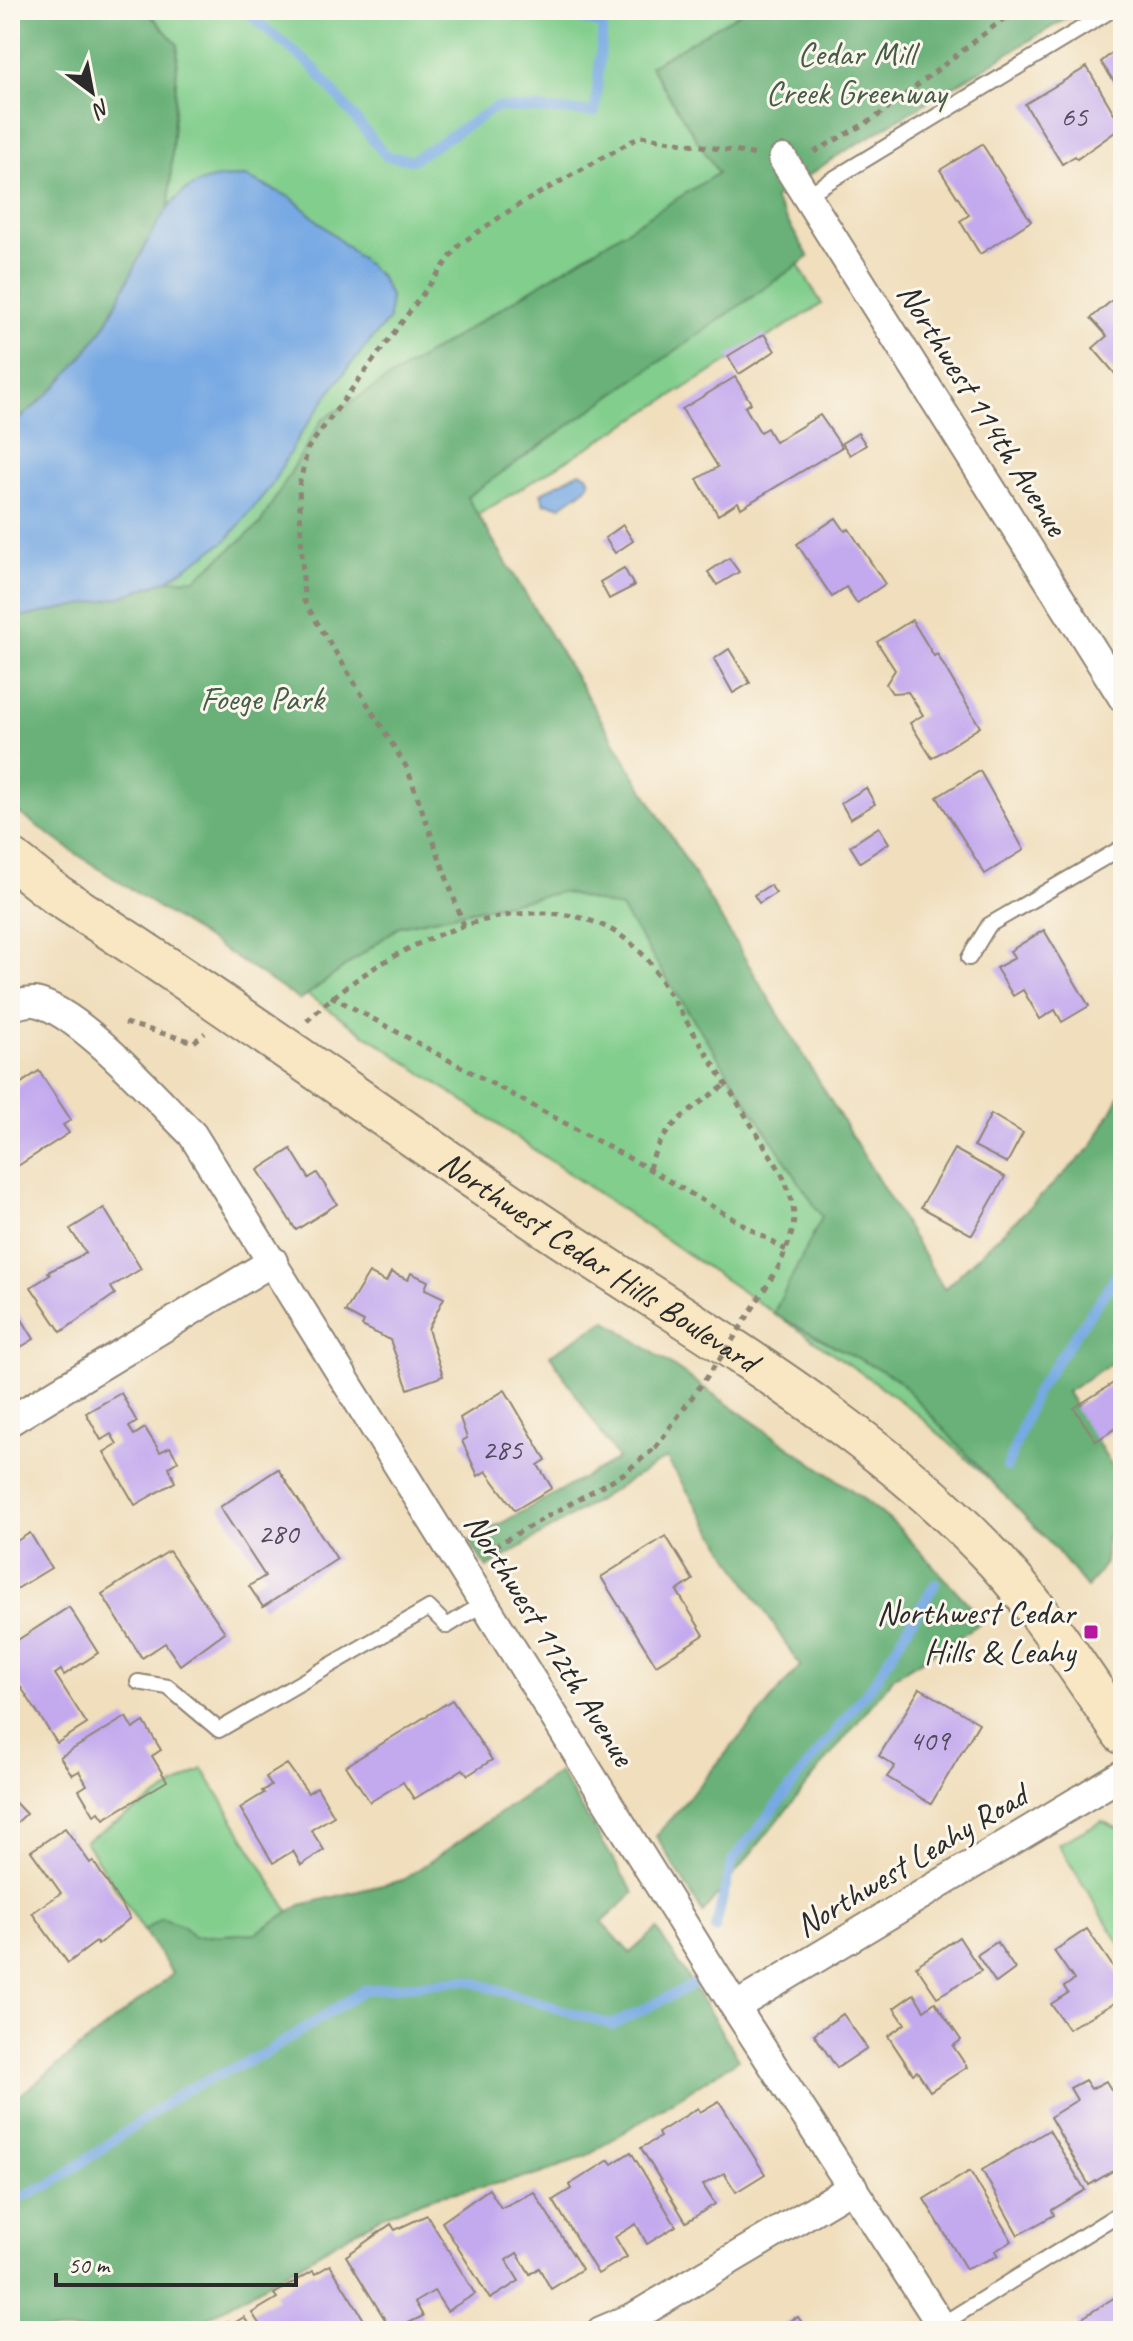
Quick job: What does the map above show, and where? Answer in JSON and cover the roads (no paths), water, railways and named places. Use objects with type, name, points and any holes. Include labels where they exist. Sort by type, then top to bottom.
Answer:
[{"type":"main road","name":"Northwest Cedar Hills Boulevard","points":[[10,858],[57,895],[284,1050],[845,1426],[902,1472],[995,1561],[1043,1615],[1123,1734]]},
{"type":"street","name":"Northwest 114th Avenue","points":[[783,159],[1123,698]]},
{"type":"street","name":"Northwest 112th Avenue","points":[[10,1006],[32,1002],[61,1012],[88,1033],[192,1134],[463,1565],[735,2007],[943,2328]]},
{"type":"street","points":[[10,1421],[273,1261]]},
{"type":"street","name":"Northwest Leahy Road","points":[[735,2007],[1123,1774]]},
{"type":"street","points":[[601,2331],[634,2317],[853,2187]]},
{"type":"lane","points":[[805,196],[1110,11]]},
{"type":"lane","points":[[969,958],[989,925],[1123,847]]},
{"type":"lane","points":[[138,1682],[168,1687],[219,1730],[429,1608],[447,1626],[486,1602]]},
{"type":"lane","points":[[943,2328],[1123,2211]]},
{"type":"water","points":[[246,177],[292,198],[380,276],[390,296],[389,319],[346,370],[299,436],[271,486],[227,540],[168,580],[120,597],[27,616],[10,614],[10,427],[62,380],[85,354],[105,325],[152,232],[175,200],[201,182]]},
{"type":"water","points":[[580,472],[587,475],[590,482],[586,488],[561,506],[544,503],[541,493]]},
{"type":"waterway","points":[[244,10],[314,68],[386,156],[412,160],[496,107],[595,112],[603,25],[567,16],[563,10]]},
{"type":"waterway","points":[[1007,1467],[1035,1393],[1123,1266]]},
{"type":"waterway","points":[[715,1929],[732,1861],[875,1681],[935,1584]]},
{"type":"waterway","points":[[10,2201],[49,2186],[182,2092],[268,2052],[364,1990],[466,1980],[612,2025],[702,1980]]},
{"type":"place","name":"Northwest Cedar Hills & Leahy","points":[[1091,1632]]},
{"type":"park label","name":"Cedar Mill Creek Greenway","points":[[856,72]]},
{"type":"park label","name":"Foege Park","points":[[262,698]]}]
